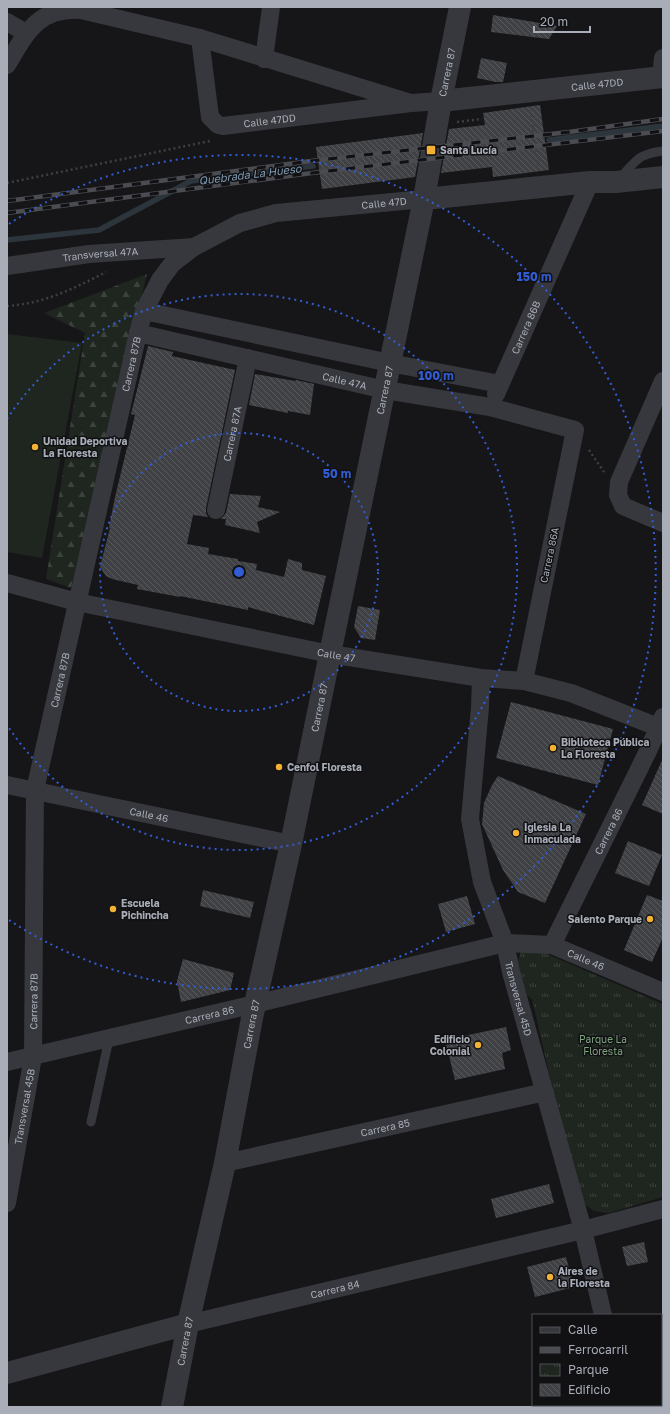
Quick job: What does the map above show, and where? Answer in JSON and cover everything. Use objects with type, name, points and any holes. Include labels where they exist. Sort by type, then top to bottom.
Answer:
[{"type":"street","points":[[264,59],[271,7]]},
{"type":"street","name":"Carrera 87","points":[[172,1407],[188,1324],[225,1163],[255,1004],[291,844],[424,199],[441,101],[460,7]]},
{"type":"street","name":"Calle 47DD","points":[[7,65],[26,33],[35,23],[49,14],[81,8],[200,38],[264,59],[411,103]]},
{"type":"street","points":[[7,22],[26,33]]},
{"type":"street","points":[[200,38],[210,117],[218,125]]},
{"type":"street","name":"Calle 47DD","points":[[218,125],[223,126],[411,103],[441,101],[662,71]]},
{"type":"street","name":"Calle 47D","points":[[144,311],[160,280],[172,264],[194,247],[240,223],[276,214],[590,182],[616,182],[663,177]]},
{"type":"street","name":"Carrera 86B","points":[[490,408],[590,182]]},
{"type":"street","name":"Transversal 47A","points":[[7,266],[89,254],[194,247]]},
{"type":"street","points":[[144,311],[390,363],[500,384]]},
{"type":"street","name":"Carrera 87B","points":[[33,1056],[35,790],[144,311]]},
{"type":"street","name":"Calle 47A","points":[[138,333],[384,390],[490,408],[575,430]]},
{"type":"street","name":"Carrera 87A","points":[[216,510],[248,358]]},
{"type":"street","points":[[663,381],[619,482],[621,500],[663,523]]},
{"type":"street","name":"Carrera 86A","points":[[524,681],[575,430]]},
{"type":"street","name":"Calle 47","points":[[7,583],[77,602],[330,654],[480,678],[524,681],[571,693],[662,724]]},
{"type":"street","name":"Transversal 45D","points":[[480,678],[480,707],[470,819],[482,882],[505,943],[511,972],[583,1230],[603,1314]]},
{"type":"street","name":"Carrera 86","points":[[552,945],[662,724]]},
{"type":"street","name":"Calle 46","points":[[7,785],[291,844]]},
{"type":"street","name":"Calle 46","points":[[505,943],[552,945],[663,992]]},
{"type":"street","name":"Carrera 86","points":[[7,1062],[109,1039],[505,943]]},
{"type":"street","name":"Transversal 45B","points":[[7,1203],[33,1056]]},
{"type":"street","name":"Carrera 85","points":[[225,1163],[545,1092]]},
{"type":"street","name":"Carrera 84","points":[[7,1373],[188,1324],[583,1230],[663,1209]]},
{"type":"lane","points":[[616,182],[640,156],[648,153],[663,151]]},
{"type":"lane","points":[[91,1122],[109,1039]]},
{"type":"path","points":[[531,112],[539,166]]},
{"type":"path","points":[[437,125],[484,118]]},
{"type":"path","points":[[7,183],[219,139],[218,125]]},
{"type":"path","points":[[7,306],[51,297],[68,291],[112,270]]},
{"type":"path","points":[[575,430],[621,500]]},
{"type":"green space","points":[[147,274],[71,588],[46,579],[85,333],[44,313]]},
{"type":"green space","name":"Unidad Deportiva La Floresta","points":[[7,334],[82,343],[42,558],[7,552]]},
{"type":"green space","name":"Parque La Floresta","points":[[533,948],[663,1004],[663,1197],[609,1213],[594,1211],[580,1201],[573,1177],[532,999],[520,990],[517,964],[521,952]]},
{"type":"building","points":[[493,15],[557,26],[549,39],[491,32]]},
{"type":"building","points":[[481,58],[507,63],[503,82],[477,78]]},
{"type":"building","points":[[540,105],[549,170],[493,177],[492,167],[441,173],[449,129],[485,125],[483,113]]},
{"type":"building","points":[[423,133],[415,177],[322,189],[316,147]]},
{"type":"building","points":[[148,346],[173,352],[172,356],[235,370],[206,508],[208,517],[193,515],[187,544],[209,548],[208,554],[257,564],[256,570],[284,577],[288,559],[302,563],[302,570],[326,576],[314,625],[248,607],[248,610],[137,589],[138,585],[112,579],[106,576],[100,567],[135,415],[131,414]]},
{"type":"building","points":[[255,374],[314,384],[310,415],[288,411],[288,413],[249,405]]},
{"type":"building","points":[[230,494],[261,496],[258,507],[280,512],[257,522],[260,533],[225,525],[226,519],[221,519],[226,513]]},
{"type":"building","points":[[358,606],[380,610],[375,640],[361,638],[354,627]]},
{"type":"building","points":[[511,702],[613,729],[598,785],[496,758]]},
{"type":"building","points":[[663,758],[663,814],[642,805]]},
{"type":"building","name":"Iglesia La Inmaculada","points":[[498,776],[586,814],[545,903],[518,892],[503,870],[482,824],[484,803]]},
{"type":"building","points":[[628,841],[662,855],[649,886],[615,873]]},
{"type":"building","points":[[203,890],[254,902],[250,918],[200,906]]},
{"type":"building","name":"Salento Parque","points":[[647,895],[663,901],[663,937],[652,962],[624,950]]},
{"type":"building","points":[[467,896],[475,924],[446,932],[438,904]]},
{"type":"building","points":[[183,959],[234,973],[230,990],[181,1002],[177,981]]},
{"type":"building","name":"Edificio Colonial","points":[[506,1027],[511,1050],[502,1053],[505,1069],[455,1080],[445,1040]]},
{"type":"building","points":[[549,1184],[554,1203],[496,1218],[491,1199]]},
{"type":"building","points":[[644,1242],[648,1262],[627,1266],[622,1247]]},
{"type":"building","name":"Aires de la Floresta","points":[[566,1257],[574,1287],[535,1297],[527,1267]]},
{"type":"waterway","name":"Quebrada La Hueso","points":[[549,140],[663,126]]},
{"type":"waterway","name":"Quebrada La Hueso","points":[[7,240],[99,230],[191,181],[313,166]]},
{"type":"railway","points":[[7,201],[311,161],[569,132],[663,119]]},
{"type":"railway","points":[[7,213],[312,173],[663,131]]},
{"type":"place","name":"Santa Lucía","points":[[431,150]]},
{"type":"place","name":"Unidad Deportiva La Floresta","points":[[35,447]]},
{"type":"place","name":"Biblioteca Pública La Floresta","points":[[553,748]]},
{"type":"place","name":"Cenfol Floresta","points":[[279,767]]},
{"type":"place","name":"Iglesia La Inmaculada","points":[[516,833]]},
{"type":"place","name":"Escuela Pichincha","points":[[113,909]]},
{"type":"place","name":"Salento Parque","points":[[650,919]]},
{"type":"place","name":"Edificio Colonial","points":[[478,1045]]},
{"type":"place","name":"Aires de la Floresta","points":[[550,1277]]}]
